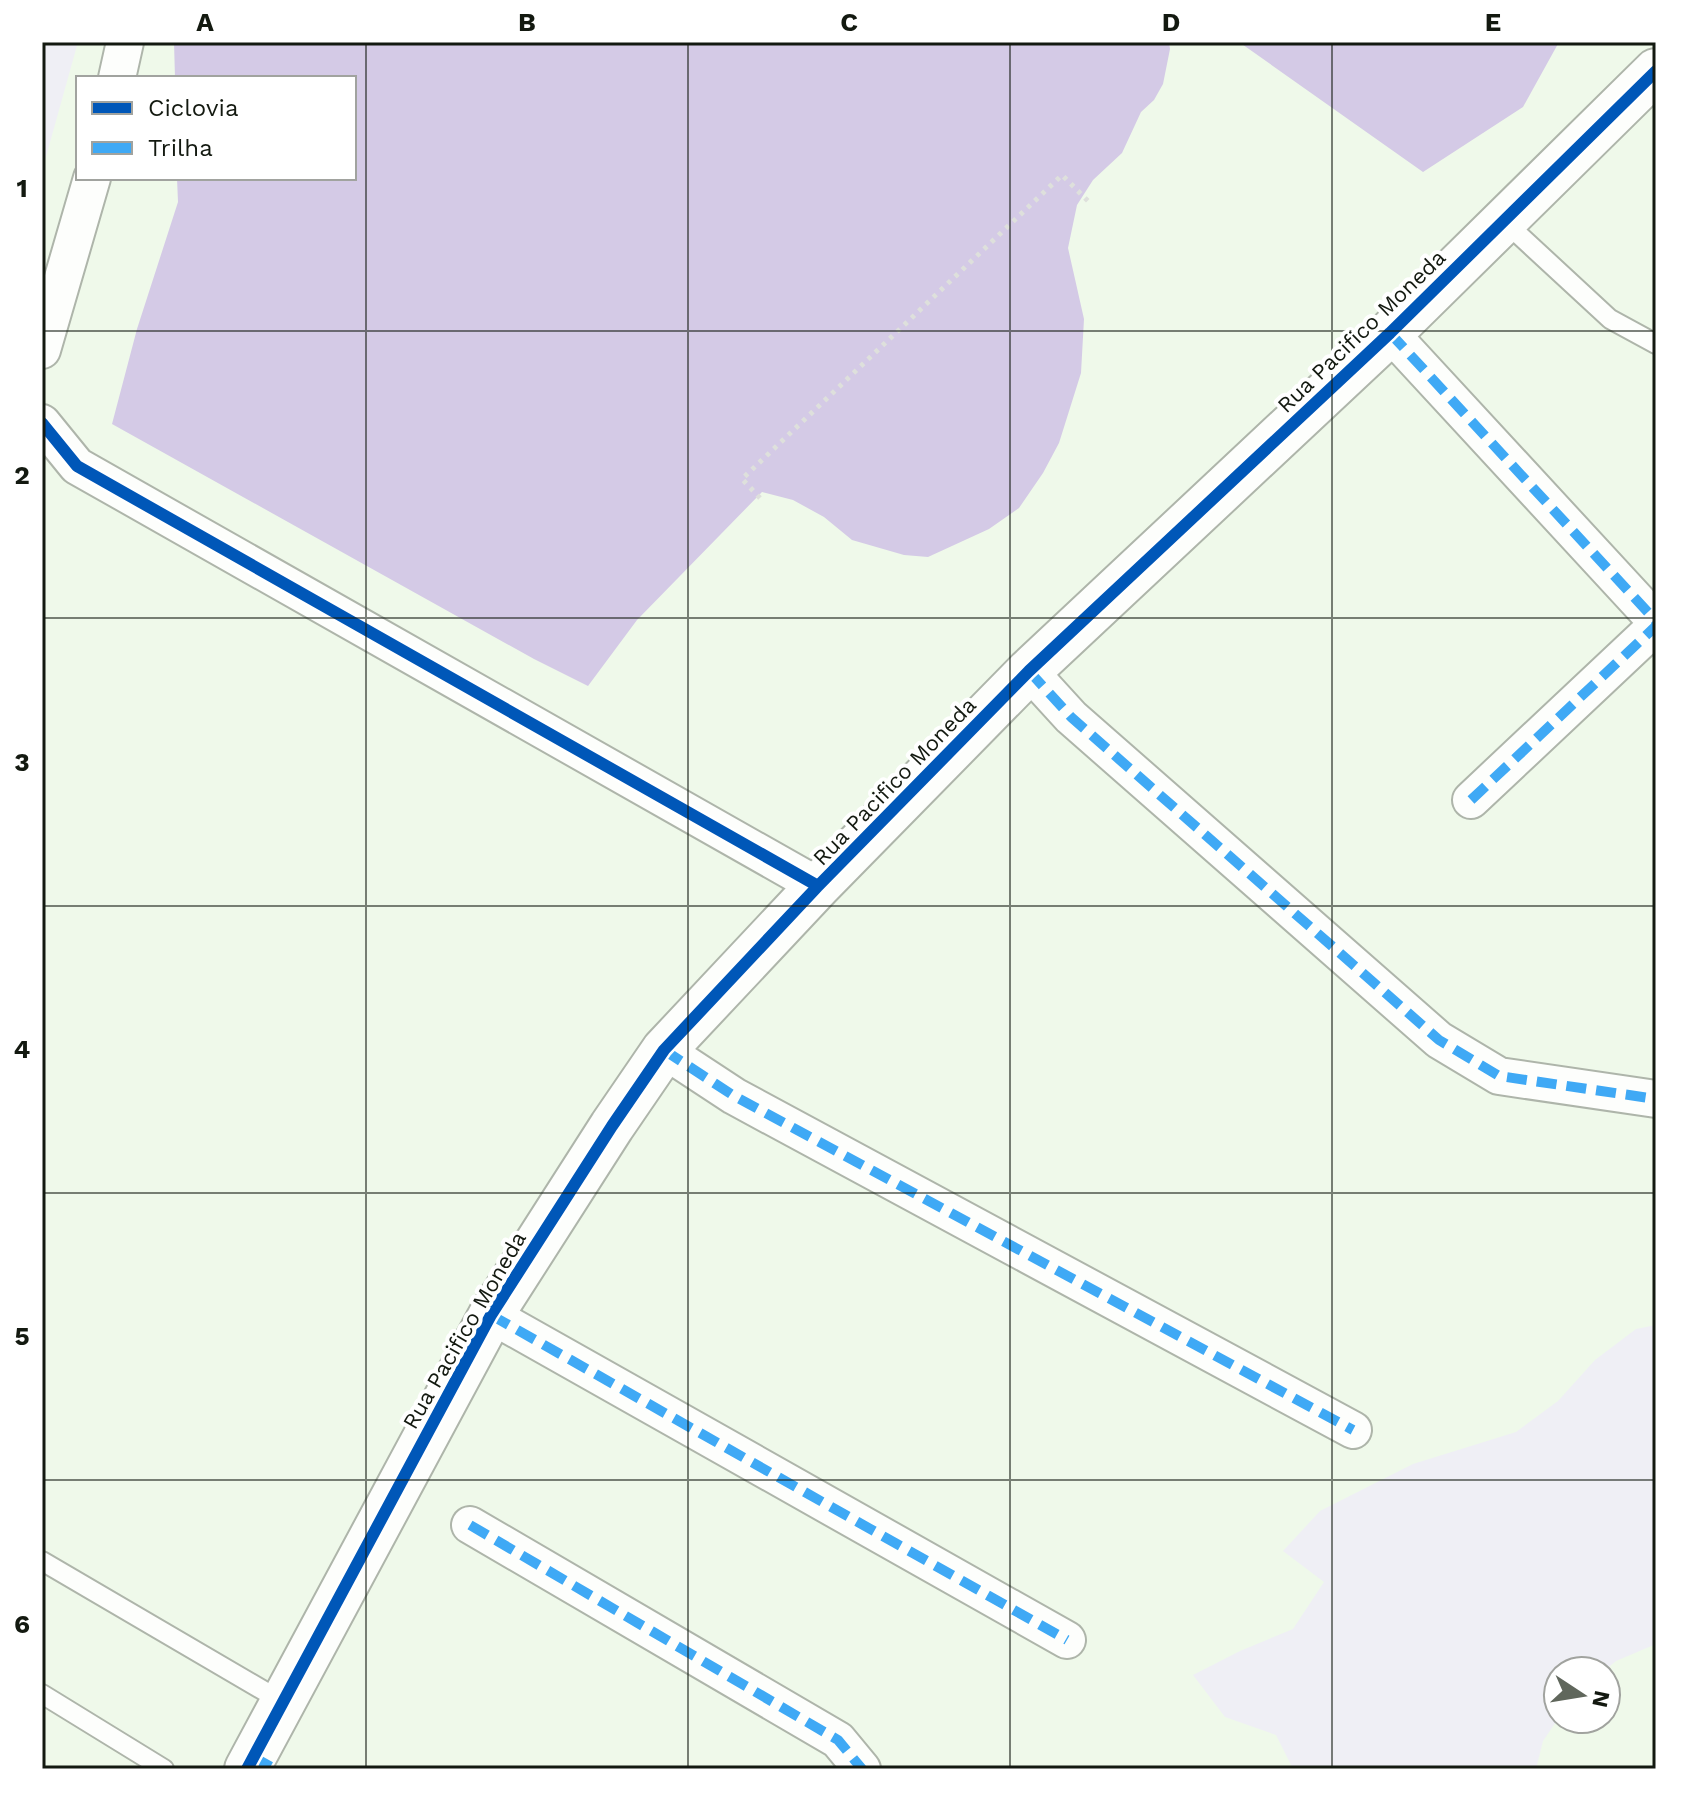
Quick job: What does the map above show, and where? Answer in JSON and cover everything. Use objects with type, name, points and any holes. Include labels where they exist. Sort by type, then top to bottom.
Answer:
[{"type":"street","points":[[117,76],[125,42]]},
{"type":"street","name":"Rua Pacifico Moneda","points":[[259,1765],[283,1702],[491,1315],[664,1050],[818,886],[1029,671],[1390,333],[1656,71]]},
{"type":"street","points":[[42,350],[91,180]]},
{"type":"street","points":[[1390,333],[1656,624],[1471,800]]},
{"type":"street","points":[[42,423],[77,466],[818,886]]},
{"type":"street","points":[[1029,671],[1071,717],[1439,1040],[1499,1076],[1656,1099]]},
{"type":"street","points":[[664,1050],[734,1096],[1353,1430]]},
{"type":"street","points":[[491,1315],[1067,1640]]},
{"type":"street","points":[[470,1525],[838,1740],[862,1769]]},
{"type":"lane","points":[[1504,221],[1610,319],[1656,344]]},
{"type":"lane","points":[[42,1561],[283,1702]]},
{"type":"lane","points":[[42,1694],[164,1769]]},
{"type":"path","points":[[760,498],[742,479],[1062,175],[1089,202]]},
{"type":"shaded area","points":[[42,42],[78,42],[42,171]]},
{"type":"shaded area","points":[[174,42],[1169,42],[1170,49],[1163,84],[1154,100],[1141,112],[1122,153],[1093,180],[1077,205],[1068,248],[1084,319],[1081,373],[1059,443],[1019,508],[989,529],[928,557],[904,555],[852,540],[824,517],[793,500],[762,492],[637,620],[588,686],[112,424],[137,329],[178,202],[177,180],[356,180],[356,76],[175,76]]},
{"type":"shaded area","points":[[1239,42],[1559,42],[1523,107],[1423,172]]},
{"type":"shaded area","points":[[1656,1325],[1656,1644],[1622,1658],[1622,1655],[1542,1655],[1542,1735],[1547,1735],[1536,1769],[1293,1769],[1276,1735],[1225,1717],[1193,1675],[1293,1629],[1324,1582],[1283,1551],[1320,1511],[1413,1464],[1516,1432],[1558,1401],[1595,1360],[1636,1329]]},
{"type":"marked path","points":[[1390,333],[1656,621]]},
{"type":"marked path","points":[[1471,800],[1656,626]]},
{"type":"marked path","points":[[1029,671],[1071,717],[1439,1040],[1499,1076],[1656,1099]]},
{"type":"marked path","points":[[664,1050],[734,1096],[1353,1430]]},
{"type":"marked path","points":[[491,1315],[1067,1640]]},
{"type":"marked path","points":[[470,1525],[838,1740],[862,1769]]},
{"type":"marked path","points":[[253,1757],[275,1769]]},
{"type":"cycle path","points":[[247,1769],[491,1315],[664,1050],[818,886],[1029,671],[1390,333],[1656,71]]},
{"type":"cycle path","points":[[42,423],[77,466],[818,886]]}]
